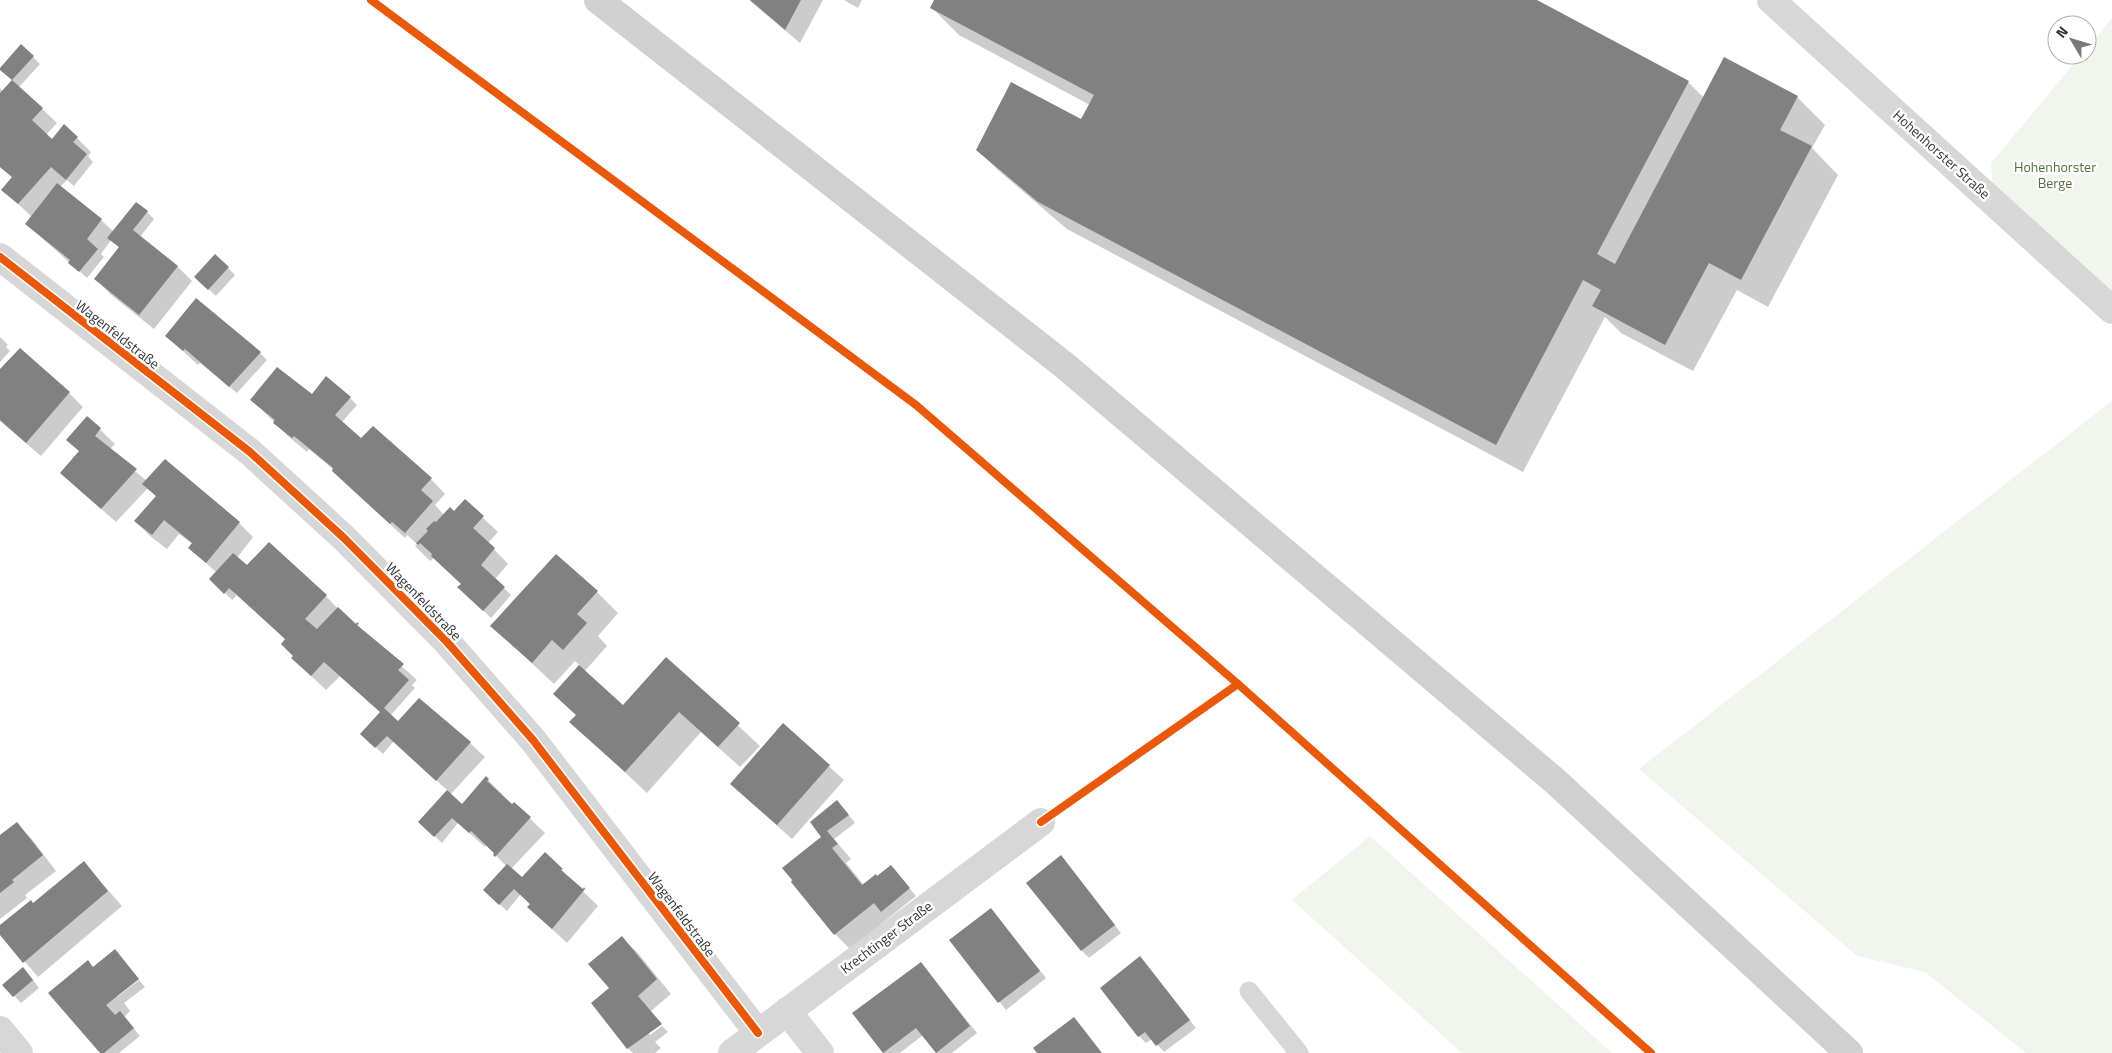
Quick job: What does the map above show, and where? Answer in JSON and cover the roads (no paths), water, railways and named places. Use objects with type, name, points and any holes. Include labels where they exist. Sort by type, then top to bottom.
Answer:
[{"type":"main road","points":[[598,0],[1064,365],[1555,781],[1849,1053]]},
{"type":"street","name":"Hohenhorster Straße","points":[[1771,0],[2112,310]]},
{"type":"street","name":"Wagenfeldstraße","points":[[0,258],[250,452],[344,538],[448,642],[533,740],[758,1033]]},
{"type":"street","name":"Krechtinger Straße","points":[[732,1053],[1041,822]]},
{"type":"street","points":[[786,1011],[820,1053]]},
{"type":"street","points":[[0,1030],[19,1053]]},
{"type":"lane","points":[[1249,992],[1299,1053]]},
{"type":"park label","name":"Hohenhorster Berge","points":[[2055,174]]}]
